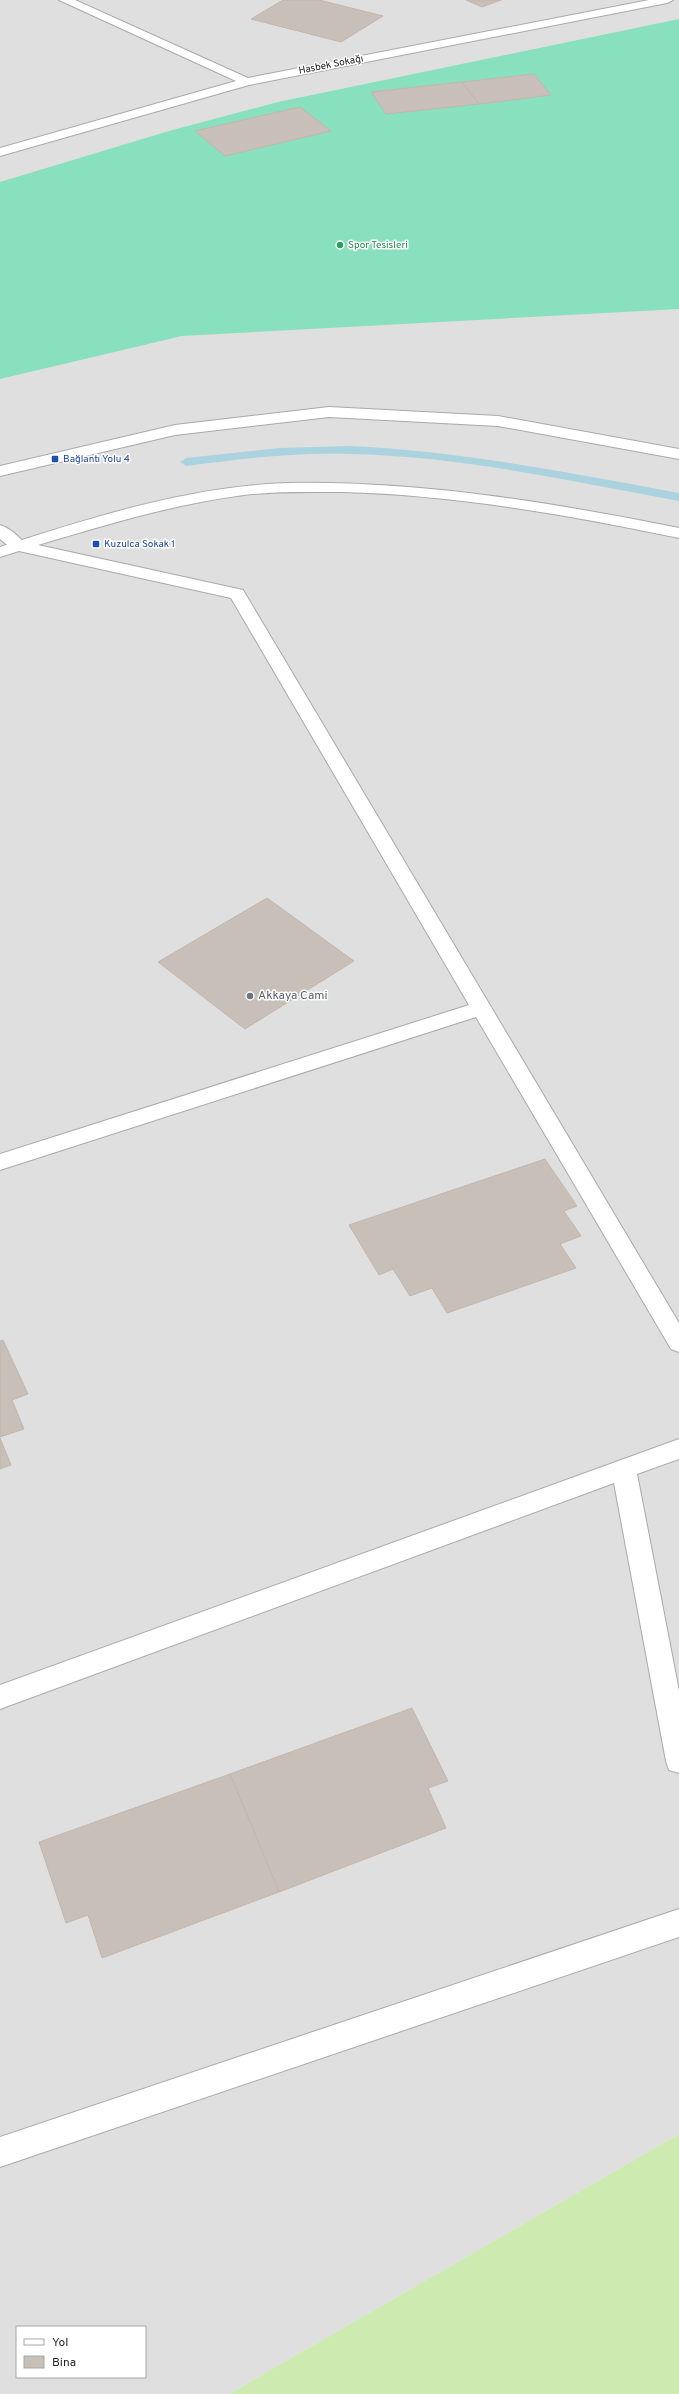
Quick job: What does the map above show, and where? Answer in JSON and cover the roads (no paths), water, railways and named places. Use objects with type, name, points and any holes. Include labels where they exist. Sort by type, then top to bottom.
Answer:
[{"type":"street","points":[[65,0],[247,82]]},
{"type":"street","points":[[602,0],[625,8]]},
{"type":"street","name":"Hasbek Sokağı","points":[[0,152],[247,82],[667,0]]},
{"type":"street","points":[[0,471],[175,430],[329,412],[498,421],[679,454]]},
{"type":"street","points":[[9,549],[176,502],[247,490],[303,487],[388,489],[455,495],[544,508],[679,533]]},
{"type":"street","points":[[0,530],[9,549]]},
{"type":"street","points":[[9,549],[237,594],[679,1343]]},
{"type":"street","points":[[0,1162],[481,1008]]},
{"type":"street","points":[[0,1697],[679,1449]]},
{"type":"street","points":[[624,1469],[679,1761]]},
{"type":"street","points":[[0,2152],[679,1923]]},
{"type":"waterway","points":[[186,462],[256,454],[302,451],[373,451],[488,463],[679,497]]},
{"type":"place","name":"Spor Tesisleri","points":[[340,245]]},
{"type":"place","name":"Bağlantı Yolu 4","points":[[55,459]]},
{"type":"place","name":"Kuzulca Sokak 1","points":[[96,544]]},
{"type":"place","name":"Akkaya Cami","points":[[250,996]]}]
